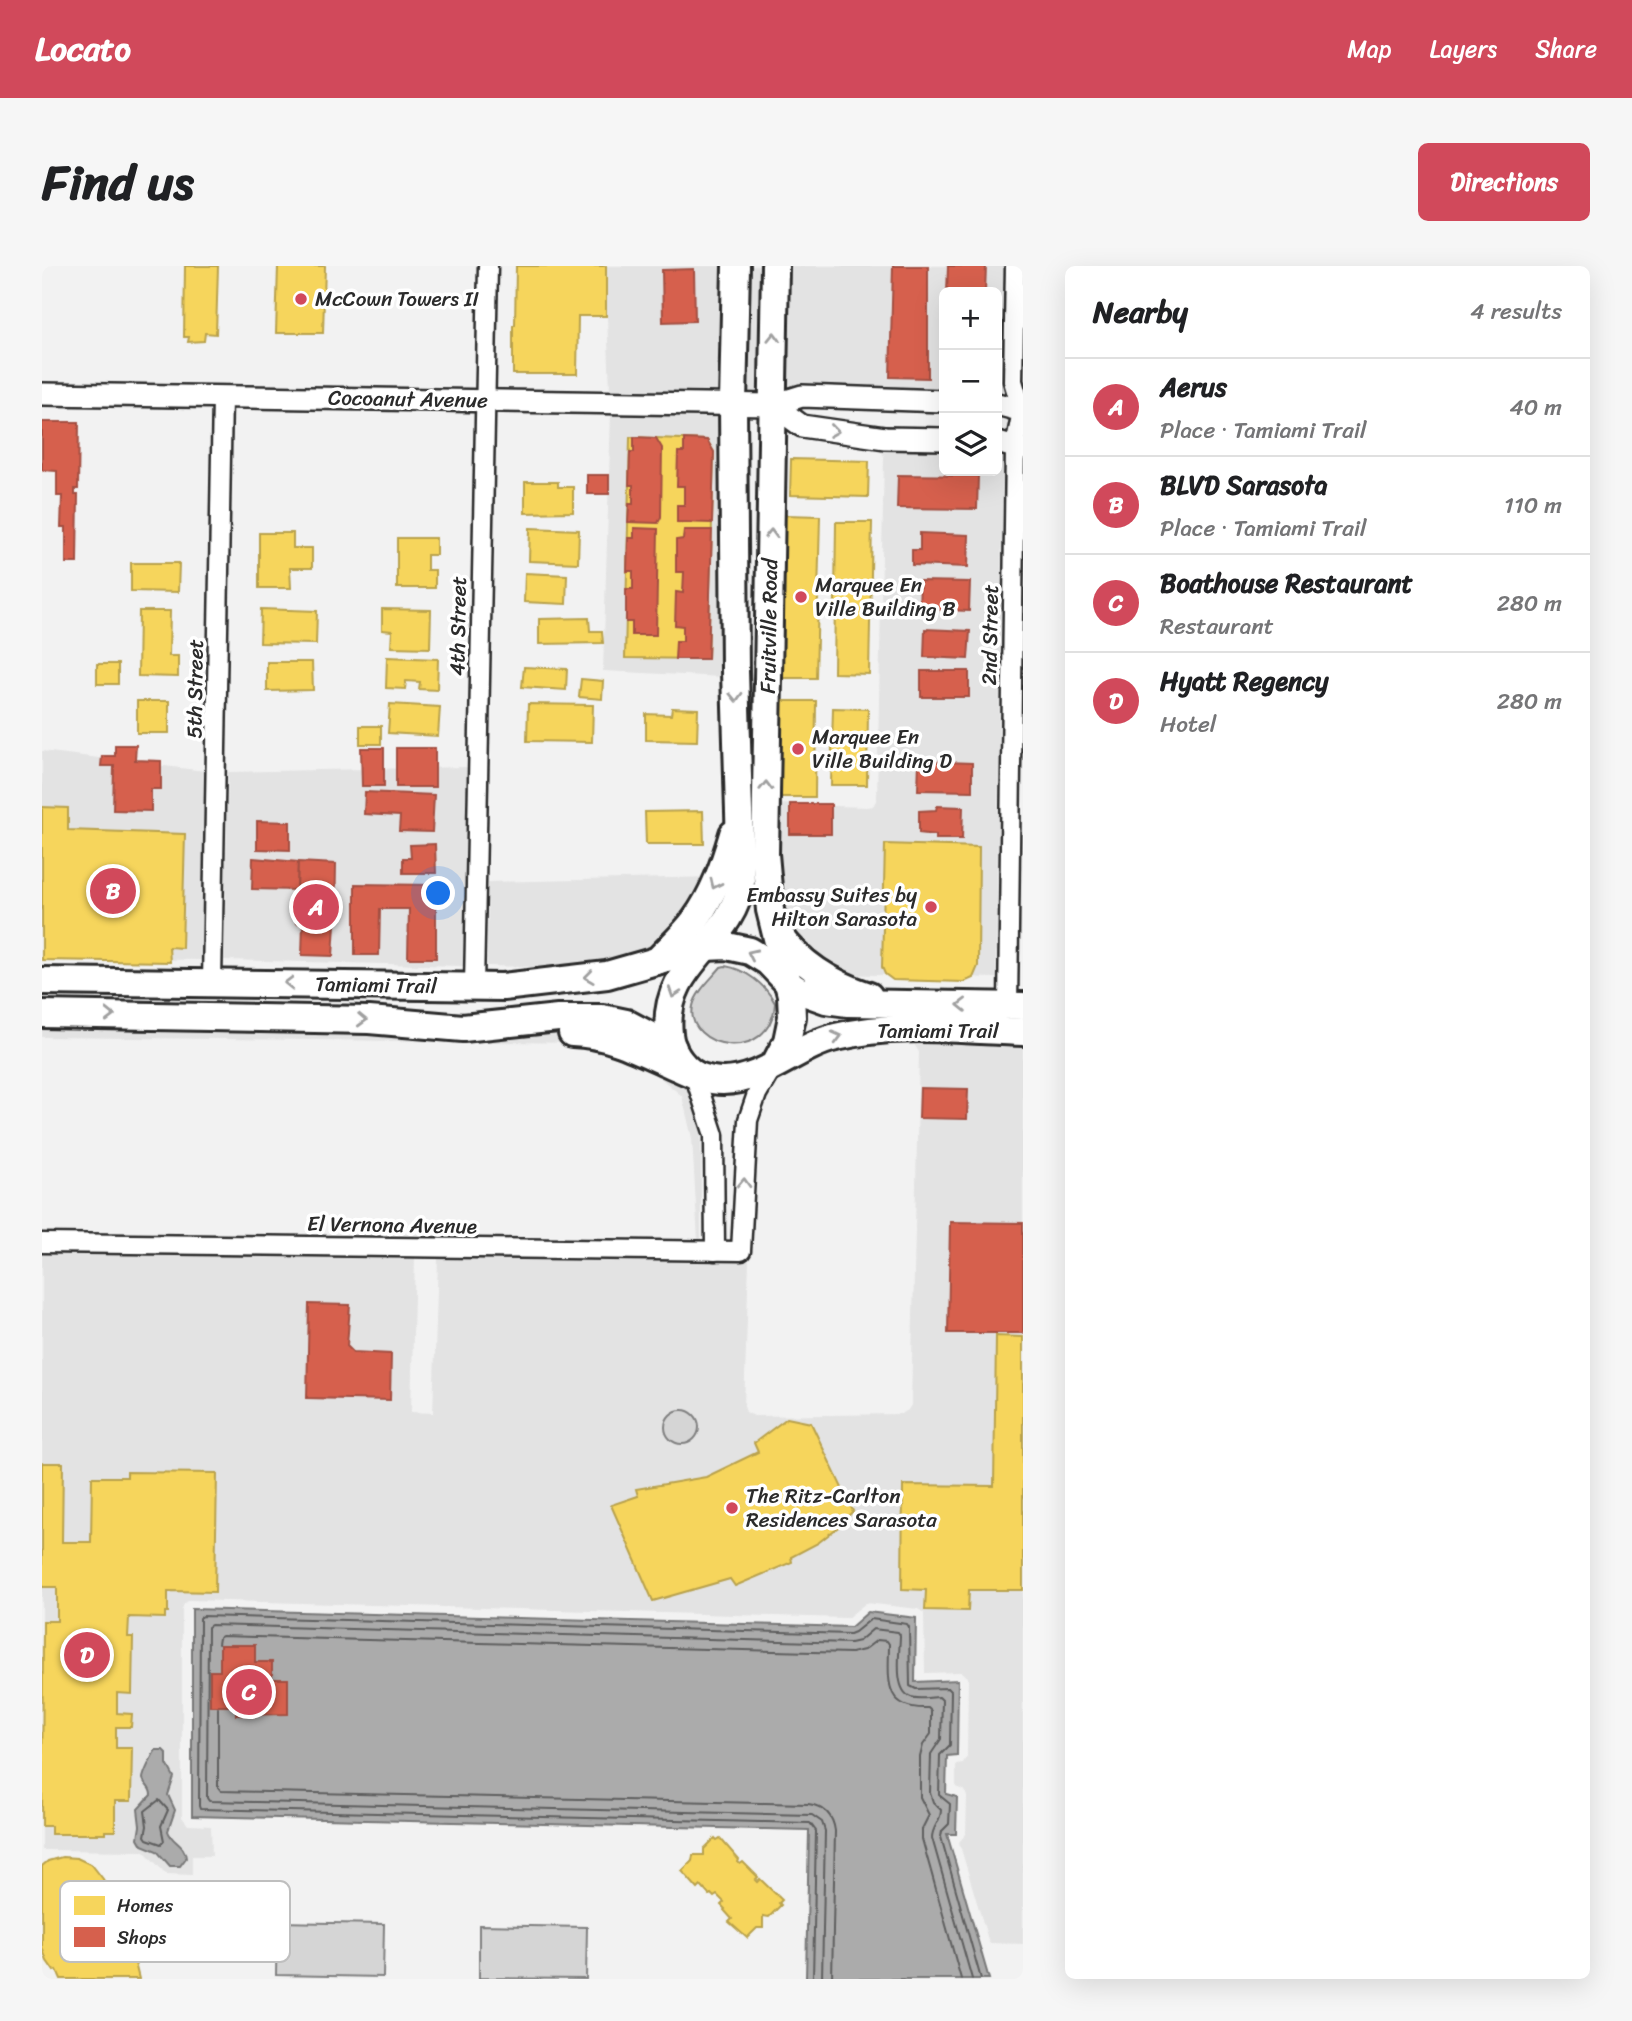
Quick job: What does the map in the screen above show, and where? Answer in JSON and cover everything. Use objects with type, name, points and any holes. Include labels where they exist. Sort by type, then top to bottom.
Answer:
[{"type":"main road","name":"Fruitville Road","points":[[705,947],[726,920],[740,891],[742,872],[735,671],[733,403],[736,266]]},
{"type":"main road","name":"Fruitville Road","points":[[775,266],[765,840],[767,884],[773,923],[789,984]]},
{"type":"main road","points":[[656,962],[694,922],[711,894],[724,866],[739,796]]},
{"type":"main road","points":[[773,923],[794,953],[809,967],[831,981],[902,1004]]},
{"type":"main road","points":[[463,1028],[606,1036],[694,1074],[715,1080],[738,1080],[775,1064],[787,1041],[792,1017],[789,984],[768,962],[750,951],[727,946],[705,947],[678,980],[670,999],[668,1019],[673,1048],[680,1062],[694,1074]]},
{"type":"main road","name":"Tamiami Trail","points":[[42,981],[474,987],[528,985],[607,975],[705,947]]},
{"type":"main road","name":"Tamiami Trail","points":[[789,984],[826,1000],[848,1003],[1016,1006]]},
{"type":"main road","name":"Tamiami Trail","points":[[42,1014],[323,1018],[463,1028],[558,1018],[602,1018],[626,1023],[673,1048]]},
{"type":"main road","name":"Tamiami Trail","points":[[775,1064],[824,1040],[860,1032],[1023,1032]]},
{"type":"street","name":"4th Street","points":[[474,987],[488,266]]},
{"type":"street","name":"2nd Street","points":[[1015,266],[1013,381],[1023,410],[1012,446],[1016,1006]]},
{"type":"street","name":"Cocoanut Avenue","points":[[42,394],[773,405],[802,396],[939,401]]},
{"type":"street","name":"5th Street","points":[[212,982],[222,396]]},
{"type":"street","points":[[773,405],[802,426],[885,438],[939,439]]},
{"type":"street","points":[[1002,405],[1023,410]]},
{"type":"street","name":"El Vernona Avenue","points":[[42,1243],[741,1251],[748,1120],[757,1094],[775,1064]]},
{"type":"street","points":[[694,1074],[714,1135],[715,1251]]},
{"type":"shaded area","points":[[605,266],[724,266],[723,393],[610,391]]},
{"type":"shaded area","points":[[748,266],[764,266],[762,394],[746,394]]},
{"type":"shaded area","points":[[787,266],[1004,266],[1002,380],[1002,287],[939,287],[939,391],[785,391]]},
{"type":"shaded area","points":[[611,412],[722,413],[723,677],[603,671]]},
{"type":"shaded area","points":[[865,445],[939,450],[939,476],[1002,476],[1003,454],[996,978],[799,973],[780,911],[774,804],[867,807],[873,806],[877,799],[884,456],[879,448]]},
{"type":"shaded area","points":[[42,751],[205,771],[201,960],[42,958]]},
{"type":"shaded area","points":[[467,767],[463,966],[224,960],[228,772]]},
{"type":"shaded area","points":[[715,877],[695,940],[578,968],[487,966],[488,882]]},
{"type":"shaded area","points":[[725,966],[754,978],[775,1003],[770,1023],[759,1036],[745,1043],[714,1041],[701,1033],[694,1021],[693,1006],[697,996],[721,967]]},
{"type":"shaded area","points":[[42,1025],[610,1036],[677,1069],[689,1090],[701,1131],[701,1241],[698,1241],[692,1138],[682,1096],[651,1070],[584,1043],[42,1037]]},
{"type":"shaded area","points":[[914,1044],[1023,1046],[1023,1944],[989,1943],[959,1842],[966,1834],[967,1797],[965,1791],[956,1787],[956,1764],[963,1763],[967,1756],[968,1677],[961,1672],[925,1673],[924,1613],[918,1609],[866,1603],[847,1618],[189,1600],[182,1609],[182,1817],[188,1825],[211,1826],[212,1856],[192,1856],[192,1875],[166,1874],[144,1851],[42,1850],[42,1253],[415,1258],[411,1412],[433,1413],[438,1259],[749,1261],[744,1406],[746,1412],[754,1416],[901,1414],[911,1405],[919,1052]]},
{"type":"shaded area","points":[[682,1410],[694,1415],[699,1427],[694,1439],[682,1444],[670,1439],[665,1427],[670,1415]]},
{"type":"shaded area","points":[[290,1922],[384,1924],[383,1977],[276,1975],[276,1962],[290,1962]]},
{"type":"shaded area","points":[[479,1925],[587,1927],[586,1979],[479,1978]]},
{"type":"water","points":[[192,1609],[851,1627],[868,1612],[916,1618],[915,1682],[958,1680],[957,1755],[947,1756],[946,1794],[957,1797],[956,1834],[947,1834],[989,1979],[806,1979],[809,1830],[192,1816]]},
{"type":"water","points":[[156,1750],[163,1750],[167,1754],[167,1764],[174,1777],[168,1795],[175,1810],[168,1831],[185,1853],[186,1858],[180,1866],[170,1866],[157,1851],[142,1845],[138,1838],[138,1809],[151,1795],[143,1776]]},
{"type":"building: Homes","points":[[185,266],[218,266],[216,334],[205,333],[204,341],[188,342],[189,337],[184,337]]},
{"type":"building: Homes","name":"McCown Towers II","points":[[278,266],[325,266],[323,333],[276,333]]},
{"type":"building: Homes","points":[[516,266],[606,266],[606,316],[578,316],[577,374],[513,374]]},
{"type":"building: Homes","points":[[630,437],[707,440],[714,452],[708,659],[625,658]]},
{"type":"building: Homes","points":[[791,459],[869,461],[868,497],[790,495]]},
{"type":"building: Homes","points":[[525,482],[558,482],[558,487],[573,487],[573,512],[525,513]]},
{"type":"building: Homes","name":"Marquee En Ville Building B","points":[[785,515],[820,516],[816,678],[782,678]]},
{"type":"building: Homes","points":[[836,522],[872,522],[869,674],[834,673]]},
{"type":"building: Homes","points":[[530,528],[579,530],[578,563],[529,561]]},
{"type":"building: Homes","points":[[259,533],[293,533],[293,548],[312,548],[312,568],[290,568],[291,588],[259,588]]},
{"type":"building: Homes","points":[[397,538],[436,538],[436,555],[427,555],[427,570],[435,570],[435,588],[397,588]]},
{"type":"building: Homes","points":[[131,563],[179,563],[178,592],[131,591]]},
{"type":"building: Homes","points":[[525,573],[567,575],[566,604],[524,602]]},
{"type":"building: Homes","points":[[261,609],[317,611],[316,644],[260,643]]},
{"type":"building: Homes","points":[[382,609],[431,610],[430,648],[391,647],[392,631],[382,630]]},
{"type":"building: Homes","points":[[139,611],[170,611],[169,656],[178,656],[178,677],[138,676]]},
{"type":"building: Homes","points":[[589,618],[590,631],[602,631],[603,643],[539,644],[539,619]]},
{"type":"building: Homes","points":[[387,657],[438,659],[437,690],[419,689],[420,682],[406,681],[405,689],[386,688]]},
{"type":"building: Homes","points":[[267,662],[312,662],[313,690],[267,691]]},
{"type":"building: Homes","points":[[97,664],[118,664],[118,684],[97,684]]},
{"type":"building: Homes","points":[[524,667],[567,669],[566,690],[522,687]]},
{"type":"building: Homes","points":[[581,679],[603,681],[602,699],[579,697]]},
{"type":"building: Homes","points":[[137,701],[169,701],[169,733],[137,733]]},
{"type":"building: Homes","name":"Marquee En Ville Building D","points":[[781,701],[816,701],[815,797],[779,797]]},
{"type":"building: Homes","points":[[390,704],[440,707],[438,736],[388,733]]},
{"type":"building: Homes","points":[[528,704],[593,705],[592,742],[527,741]]},
{"type":"building: Homes","points":[[672,708],[698,709],[697,741],[646,740],[646,714],[671,715]]},
{"type":"building: Homes","points":[[833,708],[868,709],[867,785],[831,785]]},
{"type":"building: Homes","points":[[360,726],[381,726],[381,744],[360,744]]},
{"type":"building: Homes","points":[[42,807],[68,808],[68,830],[185,834],[182,948],[169,947],[170,962],[42,960]]},
{"type":"building: Homes","points":[[703,811],[704,844],[646,844],[645,812]]},
{"type":"building: Homes","name":"Embassy Suites by Hilton Sarasota","points":[[885,844],[979,847],[978,966],[973,978],[964,982],[893,980],[885,974],[882,967]]},
{"type":"building: Homes","points":[[996,1336],[1023,1337],[1023,1590],[969,1590],[968,1611],[925,1610],[926,1590],[902,1589],[903,1485],[994,1486]]},
{"type":"building: Homes","name":"The Ritz-Carlton Residences Sarasota","points":[[787,1418],[811,1423],[853,1511],[818,1543],[791,1557],[792,1562],[735,1586],[730,1579],[653,1601],[611,1505],[638,1496],[636,1489],[706,1477],[758,1452],[754,1443]]},
{"type":"building: Homes","points":[[42,1463],[63,1463],[62,1542],[91,1542],[92,1477],[127,1477],[127,1472],[217,1473],[215,1592],[168,1591],[168,1612],[165,1612],[165,1618],[129,1617],[128,1637],[133,1637],[132,1694],[117,1693],[117,1713],[132,1714],[131,1727],[116,1727],[116,1748],[132,1748],[131,1801],[115,1801],[115,1831],[105,1831],[105,1834],[51,1834],[51,1826],[42,1826],[43,1621],[57,1621],[57,1587],[42,1587]]},
{"type":"building: Homes","points":[[715,1838],[720,1838],[738,1862],[743,1862],[758,1877],[755,1880],[757,1882],[760,1879],[782,1900],[779,1903],[781,1905],[769,1917],[763,1916],[763,1928],[757,1928],[747,1938],[729,1922],[732,1919],[721,1905],[724,1902],[717,1895],[709,1895],[701,1886],[698,1889],[682,1871],[692,1861],[693,1855],[704,1855],[704,1849]]},
{"type":"building: Homes","points":[[62,1857],[77,1858],[92,1865],[104,1881],[60,1881],[60,1962],[137,1962],[135,1963],[139,1979],[61,1979],[57,1970],[54,1971],[42,1947],[42,1866]]},
{"type":"building: Shops","points":[[893,266],[928,266],[928,378],[890,377]]},
{"type":"building: Shops","points":[[948,266],[986,266],[985,287],[947,287]]},
{"type":"building: Shops","points":[[694,269],[695,321],[663,322],[662,270]]},
{"type":"building: Shops","points":[[42,422],[79,422],[78,489],[75,489],[75,495],[78,495],[77,563],[66,563],[66,527],[61,527],[62,496],[57,496],[57,471],[42,470]]},
{"type":"building: Shops","points":[[634,437],[656,438],[662,448],[661,517],[658,523],[628,522],[629,504],[633,504],[633,485],[629,485],[630,452],[634,452]]},
{"type":"building: Shops","points":[[684,439],[707,440],[714,452],[712,523],[677,522],[677,505],[684,505],[684,486],[677,486],[678,452],[684,452]]},
{"type":"building: Shops","points":[[587,475],[609,475],[609,494],[587,494]]},
{"type":"building: Shops","points":[[898,475],[978,476],[977,509],[897,508]]},
{"type":"building: Shops","points":[[634,528],[658,529],[656,635],[632,635],[632,622],[626,622],[626,589],[633,589],[633,571],[627,571],[628,538],[634,538]]},
{"type":"building: Shops","points":[[684,530],[712,530],[708,659],[675,659],[676,641],[683,641],[683,626],[675,625],[676,592],[683,593],[684,572],[676,572],[676,540],[683,539]]},
{"type":"building: Shops","points":[[920,533],[969,535],[968,567],[912,565],[912,550],[920,550]]},
{"type":"building: Shops","points":[[920,581],[970,582],[969,611],[919,609]]},
{"type":"building: Shops","points":[[925,629],[970,631],[968,659],[924,657]]},
{"type":"building: Shops","points":[[921,671],[969,671],[969,697],[921,697]]},
{"type":"building: Shops","points":[[115,745],[136,745],[135,760],[161,761],[161,789],[151,789],[151,811],[113,810],[114,766],[101,766],[102,756],[115,756]]},
{"type":"building: Shops","points":[[361,748],[384,748],[384,786],[362,786]]},
{"type":"building: Shops","points":[[396,748],[435,748],[435,787],[396,787]]},
{"type":"building: Shops","points":[[919,761],[972,763],[972,791],[918,790]]},
{"type":"building: Shops","points":[[365,792],[434,795],[432,832],[399,831],[400,816],[364,814]]},
{"type":"building: Shops","points":[[790,804],[831,804],[831,834],[790,834]]},
{"type":"building: Shops","points":[[937,806],[963,807],[962,839],[936,839],[936,835],[919,833],[919,811],[936,810]]},
{"type":"building: Shops","points":[[257,821],[290,822],[290,850],[257,849]]},
{"type":"building: Shops","points":[[435,844],[436,873],[403,873],[403,858],[411,858],[410,845]]},
{"type":"building: Shops","points":[[253,858],[298,862],[297,890],[252,889]]},
{"type":"building: Shops","points":[[298,862],[336,864],[335,924],[296,923]]},
{"type":"building: Shops","points":[[355,884],[436,885],[436,958],[408,958],[409,909],[380,909],[379,955],[355,955]]},
{"type":"building: Shops","points":[[303,923],[335,924],[333,956],[302,955]]},
{"type":"building: Shops","points":[[920,1088],[968,1089],[967,1119],[919,1118]]},
{"type":"building: Shops","points":[[950,1222],[1023,1223],[1023,1333],[948,1333]]},
{"type":"building: Shops","points":[[309,1304],[350,1305],[347,1346],[353,1352],[391,1354],[390,1400],[307,1398]]},
{"type":"building: Shops","points":[[220,1645],[255,1645],[255,1662],[272,1662],[272,1679],[288,1679],[288,1714],[236,1715],[236,1706],[210,1706],[210,1671],[220,1671]]},
{"type":"place","name":"McCown Towers II","points":[[301,299]]},
{"type":"place","name":"Marquee En Ville Building B","points":[[801,597]]},
{"type":"place","name":"Marquee En Ville Building D","points":[[798,749]]},
{"type":"place","name":"BLVD Sarasota","points":[[113,891]]},
{"type":"place","name":"Aerus","points":[[316,907]]},
{"type":"place","name":"Embassy Suites by Hilton Sarasota","points":[[931,907]]},
{"type":"place","name":"The Ritz-Carlton Residences Sarasota","points":[[732,1508]]},
{"type":"place","name":"Hyatt Regency","points":[[87,1655]]},
{"type":"place","name":"Boathouse Restaurant","points":[[249,1692]]}]
